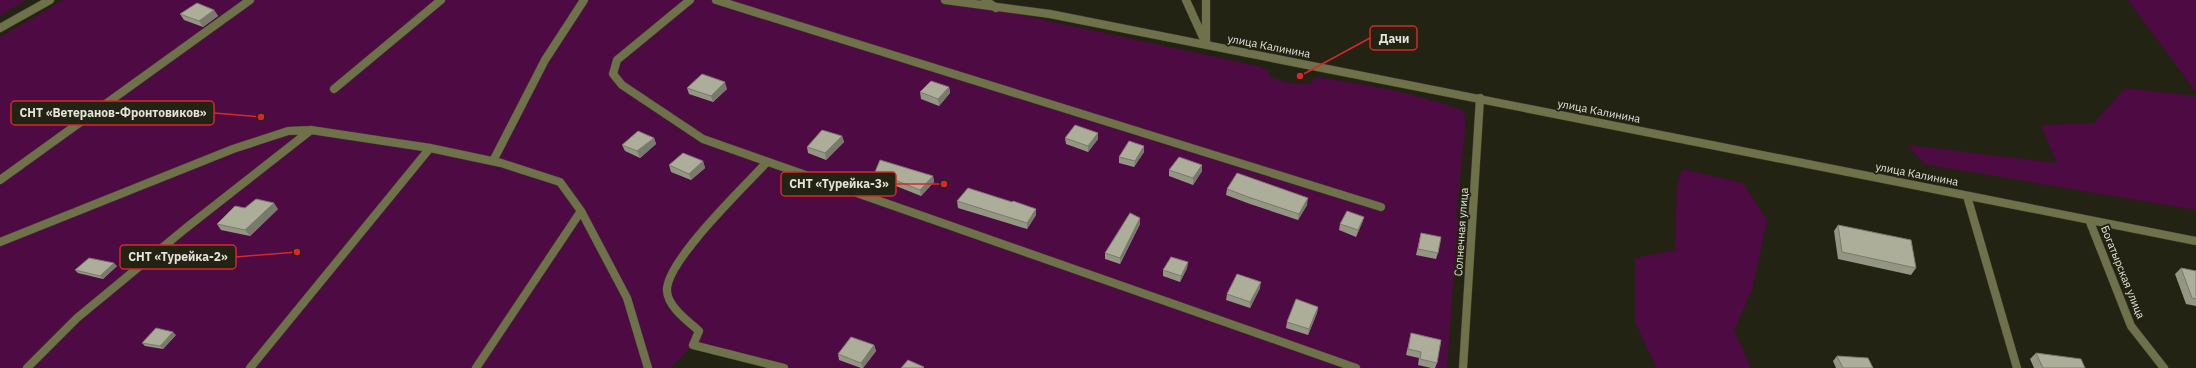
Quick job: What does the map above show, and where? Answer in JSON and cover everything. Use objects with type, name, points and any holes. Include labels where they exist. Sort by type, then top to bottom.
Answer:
[{"type":"street","points":[[0,28],[50,0]]},
{"type":"street","points":[[0,180],[250,0]]},
{"type":"street","points":[[334,89],[441,0]]},
{"type":"street","points":[[493,161],[545,60],[584,0]]},
{"type":"street","points":[[690,0],[617,60],[613,67],[612,75],[615,81],[622,86],[703,139],[1356,368]]},
{"type":"street","points":[[716,0],[1381,207]]},
{"type":"street","name":"улица Калинина","points":[[945,0],[1050,14],[1206,44],[2196,242]]},
{"type":"street","points":[[985,0],[997,8]]},
{"type":"street","points":[[1186,0],[1206,44]]},
{"type":"street","points":[[1206,0],[1206,44]]},
{"type":"street","name":"Солнечная улица","points":[[1463,368],[1480,98]]},
{"type":"street","points":[[27,368],[77,318],[186,228],[311,130]]},
{"type":"street","points":[[0,242],[232,148],[288,131],[311,130],[430,148],[493,161],[560,182],[581,211],[627,298],[648,368]]},
{"type":"street","points":[[250,368],[430,148]]},
{"type":"street","points":[[767,162],[687,249],[670,275],[667,290],[674,305],[699,331],[693,345],[784,368]]},
{"type":"street","points":[[1967,196],[2016,368]]},
{"type":"street","points":[[476,368],[581,211]]},
{"type":"street","name":"Богатырская улица","points":[[2090,222],[2131,326],[2164,368]]},
{"type":"shaded area","points":[[0,0],[26,0],[0,16]]},
{"type":"shaded area","points":[[63,0],[952,0],[1258,66],[1268,70],[1270,77],[1288,83],[1310,84],[1316,77],[1372,86],[1408,94],[1462,110],[1466,120],[1456,218],[1458,219],[1447,368],[784,368],[693,345],[671,368],[0,368],[0,37]]},
{"type":"shaded area","points":[[2128,0],[2196,0],[2196,92]]},
{"type":"shaded area","points":[[2125,88],[2196,96],[2196,210],[1924,164],[1908,145],[2057,163],[2041,125],[2094,123]]},
{"type":"shaded area","points":[[1682,169],[1743,183],[1767,220],[1753,287],[1734,330],[1751,368],[1657,368],[1635,322],[1635,258],[1675,250],[1677,187]]},
{"type":"building","points":[[197,3],[214,10],[199,21],[180,14]]},
{"type":"building","points":[[702,74],[725,82],[711,96],[687,88]]},
{"type":"building","points":[[931,81],[949,87],[938,99],[920,92]]},
{"type":"building","points":[[1075,125],[1098,133],[1088,146],[1065,138]]},
{"type":"building","points":[[822,130],[842,136],[825,153],[807,147]]},
{"type":"building","points":[[638,131],[654,138],[637,151],[622,145]]},
{"type":"building","points":[[1129,141],[1144,146],[1135,161],[1119,157]]},
{"type":"building","points":[[683,153],[703,161],[689,174],[669,165]]},
{"type":"building","points":[[1179,157],[1202,165],[1193,178],[1169,170]]},
{"type":"building","points":[[880,160],[933,176],[920,190],[875,172]]},
{"type":"building","points":[[1237,173],[1308,198],[1299,214],[1251,198],[1227,189]]},
{"type":"building","points":[[968,188],[1036,209],[1027,223],[957,201]]},
{"type":"building","points":[[256,199],[274,203],[245,230],[217,224],[235,206],[245,208]]},
{"type":"building","points":[[1347,211],[1364,217],[1358,230],[1340,224]]},
{"type":"building","points":[[1130,213],[1140,218],[1120,258],[1105,253]]},
{"type":"building","points":[[1838,225],[1911,240],[1916,268],[1842,252]]},
{"type":"building","points":[[1421,233],[1441,237],[1438,253],[1418,249]]},
{"type":"building","points":[[1171,257],[1188,262],[1181,276],[1163,270]]},
{"type":"building","points":[[89,258],[114,263],[100,276],[75,270]]},
{"type":"building","points":[[2181,268],[2196,271],[2196,299],[2192,298]]},
{"type":"building","points":[[1237,274],[1261,282],[1250,302],[1227,294]]},
{"type":"building","points":[[1296,299],[1318,307],[1309,329],[1287,322]]},
{"type":"building","points":[[156,328],[173,332],[160,346],[142,343]]},
{"type":"building","points":[[1411,333],[1441,340],[1437,363],[1420,359],[1421,352],[1408,349]]},
{"type":"building","points":[[851,337],[874,345],[861,363],[838,354]]},
{"type":"building","points":[[2036,353],[2081,359],[2085,368],[2043,368]]},
{"type":"building","points":[[1837,356],[1868,358],[1873,368],[1843,368]]},
{"type":"building","points":[[908,360],[924,367],[901,368]]},
{"type":"place","name":"Дачи","points":[[1300,76]]},
{"type":"place","name":"СНТ «Ветеранов-Фронтовиков»","points":[[261,117]]},
{"type":"place","name":"СНТ «Турейка-3»","points":[[944,184]]},
{"type":"place","name":"СНТ «Турейка-2»","points":[[297,252]]}]
